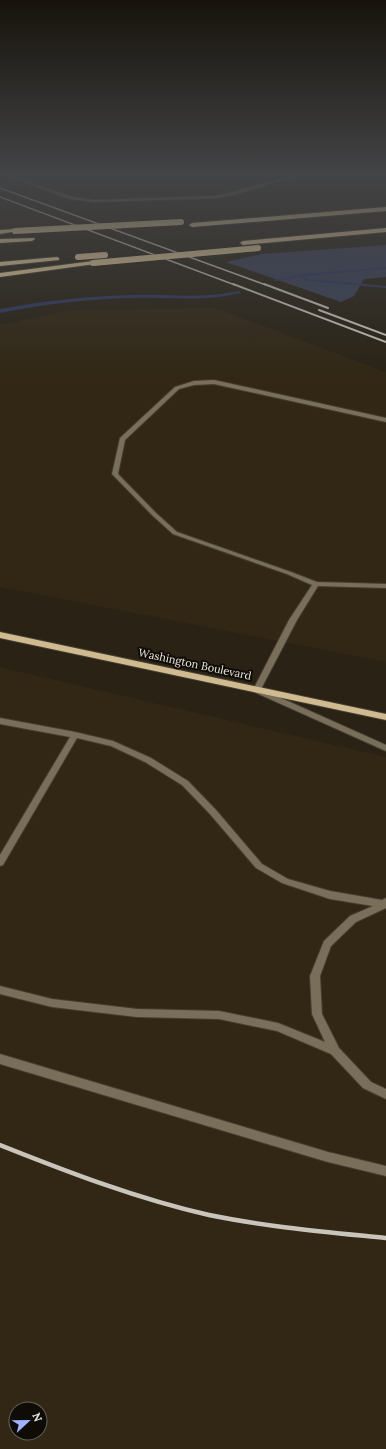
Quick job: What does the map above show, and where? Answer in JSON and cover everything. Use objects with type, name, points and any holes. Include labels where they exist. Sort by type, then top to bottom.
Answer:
[{"type":"highway","points":[[70,258],[247,243]]},
{"type":"highway","points":[[0,274],[93,263],[311,243]]},
{"type":"highway","points":[[0,264],[62,259]]},
{"type":"main road","name":"Washington Boulevard","points":[[0,635],[386,717]]},
{"type":"street","points":[[386,420],[214,382],[194,383],[177,388],[122,439],[115,474],[175,533],[316,584],[386,586]]},
{"type":"street","points":[[316,584],[293,620],[257,690],[386,748]]},
{"type":"street","points":[[0,721],[75,735],[113,744],[148,760],[185,783],[213,812],[259,866],[285,881],[330,895],[385,903]]},
{"type":"street","points":[[0,863],[75,735]]},
{"type":"street","points":[[385,903],[353,919],[327,944],[315,976],[317,1014],[335,1051],[368,1085],[386,1094]]},
{"type":"street","points":[[0,990],[52,1003],[137,1013],[219,1015],[278,1027],[335,1051]]},
{"type":"street","points":[[0,1059],[320,1155],[386,1171]]},
{"type":"shaded area","points":[[386,245],[386,277],[364,279],[354,296],[341,302],[226,262],[262,254]]},
{"type":"shaded area","points":[[215,308],[386,372],[386,662],[0,587],[0,325],[72,310]]},
{"type":"shaded area","points":[[0,667],[386,757],[386,1449],[0,1449]]},
{"type":"waterway","points":[[275,280],[302,275],[386,268]]},
{"type":"waterway","points":[[303,276],[306,280],[386,287]]},
{"type":"waterway","points":[[0,311],[58,301],[115,297],[207,297],[228,295],[238,292]]},
{"type":"railway","points":[[122,243],[235,285]]},
{"type":"railway","points":[[150,243],[266,285]]},
{"type":"railway","points":[[233,284],[386,342]]},
{"type":"railway","points":[[264,284],[328,308]]},
{"type":"railway","points":[[319,310],[386,335]]},
{"type":"railway","points":[[0,1145],[77,1175],[182,1209],[275,1226],[386,1238]]}]
